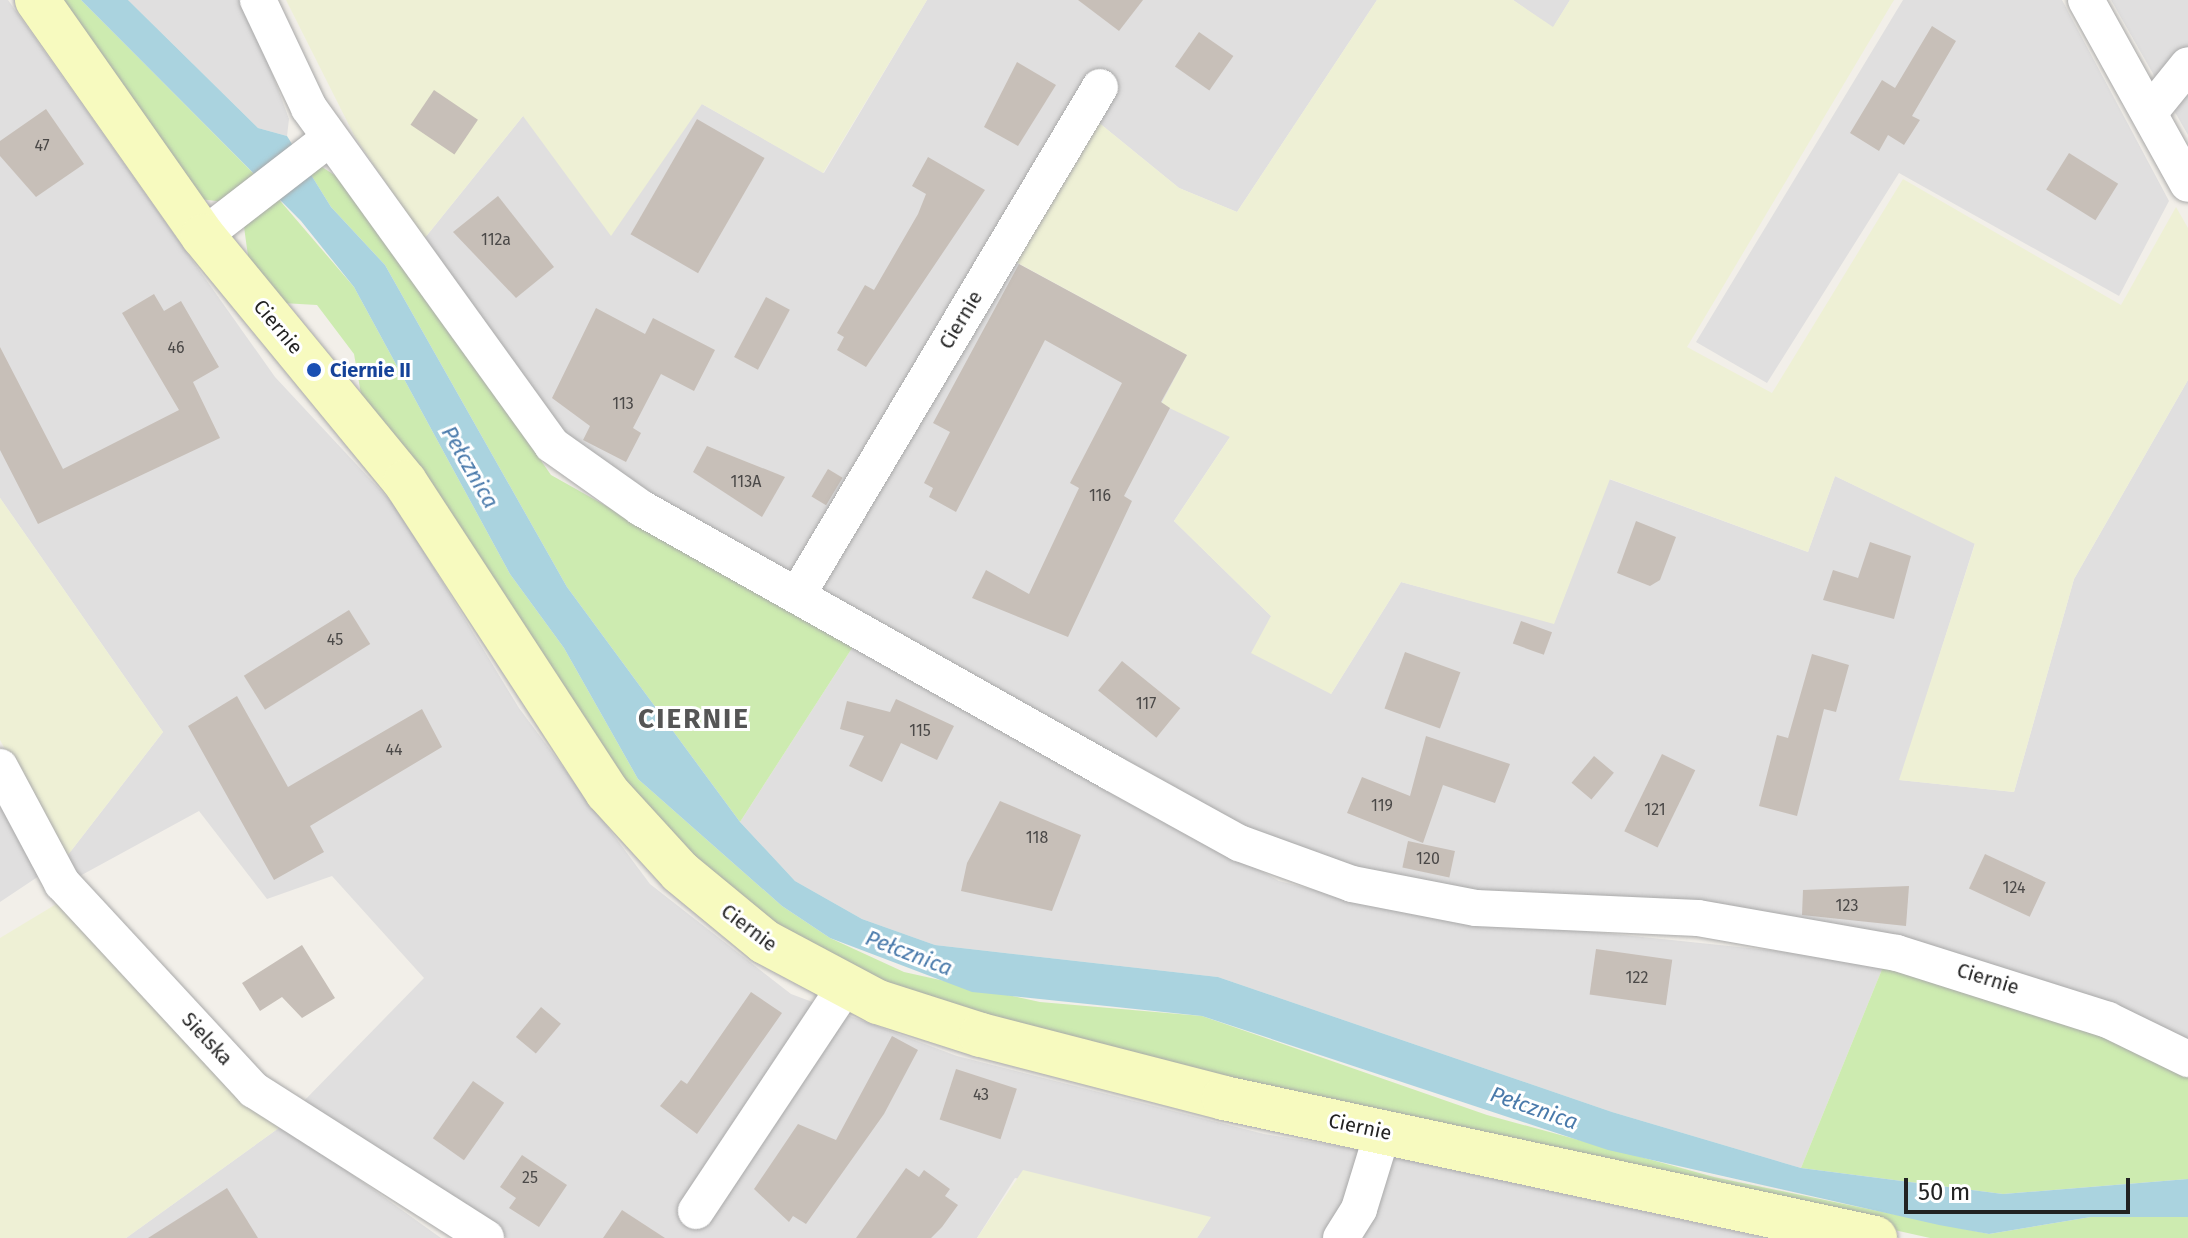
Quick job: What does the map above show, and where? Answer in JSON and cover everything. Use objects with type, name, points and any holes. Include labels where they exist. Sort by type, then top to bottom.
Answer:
[{"type":"street","name":"Ciernie","points":[[37,0],[203,236],[405,482],[607,792],[715,903],[765,942],[845,987],[981,1035],[1383,1131],[1875,1238]]},
{"type":"street","name":"Ciernie","points":[[258,0],[264,26],[317,148],[552,445],[641,508],[1226,836],[1290,864],[1476,908],[1698,918],[1897,953],[2108,1020],[2188,1059]]},
{"type":"street","points":[[2086,0],[2188,184]]},
{"type":"street","points":[[2150,112],[2188,65]]},
{"type":"street","name":"Ciernie","points":[[798,594],[1100,87]]},
{"type":"street","points":[[203,236],[317,148]]},
{"type":"street","name":"Sielska","points":[[0,767],[62,883],[254,1090],[486,1238]]},
{"type":"street","points":[[696,1211],[845,987]]},
{"type":"street","points":[[1341,1238],[1359,1209],[1383,1131]]},
{"type":"shaded area","points":[[0,0],[8,0],[275,377],[398,509],[519,708],[650,884],[791,994],[957,1056],[1264,1134],[1368,1151],[1331,1238],[1197,1238],[1210,1218],[1015,1178],[977,1238],[507,1238],[301,1104],[424,978],[332,876],[267,899],[199,811],[78,877],[64,860],[163,732],[0,498]]},
{"type":"shaded area","points":[[128,0],[245,0],[289,119],[287,136],[258,128]]},
{"type":"shaded area","points":[[927,0],[1377,0],[1237,212],[1179,188],[1098,122],[1015,262],[1187,355],[1230,437],[1174,521],[1271,616],[1331,694],[1401,582],[1554,623],[1609,479],[1808,552],[1835,476],[1975,543],[1900,780],[2014,792],[2074,579],[2188,380],[2188,1043],[1908,941],[1462,895],[1298,855],[642,497],[561,438],[424,239],[523,116],[702,104],[824,173]]},
{"type":"shaded area","points":[[1513,0],[1570,0],[1553,28]]},
{"type":"shaded area","points":[[1903,0],[2062,0],[2169,201],[2119,296],[1899,173],[1767,383],[1696,342]]},
{"type":"shaded area","points":[[2111,0],[2188,0],[2188,135]]},
{"type":"shaded area","points":[[854,645],[1279,881],[1402,912],[1885,962],[1801,1168],[1612,1112],[1218,977],[935,945],[862,919],[795,881],[740,822]]},
{"type":"shaded area","points":[[0,804],[42,874],[0,902]]},
{"type":"shaded area","points":[[283,1125],[441,1238],[126,1238]]},
{"type":"shaded area","points":[[1389,1156],[1764,1238],[1351,1238]]},
{"type":"green space","points":[[54,0],[81,0],[258,178],[224,202],[200,199]]},
{"type":"green space","points":[[286,0],[927,0],[823,173],[702,104],[611,236],[523,116],[424,239],[355,137]]},
{"type":"green space","points":[[1377,0],[1513,0],[1553,27],[1570,0],[1894,0],[1687,347],[1772,393],[1903,179],[2121,305],[2176,207],[2188,228],[2188,380],[2074,579],[2014,792],[1899,780],[1975,544],[1835,476],[1808,552],[1610,479],[1554,624],[1401,582],[1331,694],[1251,653],[1271,616],[1174,521],[1230,437],[1161,404],[1187,355],[1014,261],[1098,122],[1179,188],[1237,212]]},
{"type":"green space","points":[[316,163],[348,184],[551,475],[854,645],[740,822],[567,587],[385,265],[331,207],[308,170]]},
{"type":"green space","points":[[276,196],[354,287],[510,574],[564,648],[638,779],[782,906],[830,938],[904,972],[1040,1002],[1202,1016],[1487,1115],[1714,1177],[1989,1234],[2091,1217],[2169,1216],[2188,1217],[2188,1238],[1930,1238],[1085,1049],[823,962],[654,827],[364,411],[354,354],[317,305],[282,303],[249,263],[244,227]]},
{"type":"green space","points":[[0,498],[163,732],[64,860],[0,740]]},
{"type":"green space","points":[[63,900],[283,1125],[126,1238],[0,1238],[0,938]]},
{"type":"green space","points":[[1885,962],[1986,990],[2188,1072],[2188,1179],[2003,1194],[1801,1168]]},
{"type":"green space","points":[[1023,1170],[1211,1217],[1197,1238],[977,1238]]},
{"type":"water","name":"Pełcznica","points":[[81,0],[128,0],[258,128],[287,136],[331,207],[385,265],[567,587],[740,822],[795,881],[862,919],[935,945],[1218,977],[1612,1112],[1801,1168],[2003,1194],[2188,1179],[2188,1217],[2091,1217],[1989,1234],[1939,1225],[1608,1150],[1202,1016],[972,992],[830,938],[782,906],[638,779],[564,648],[510,574],[354,287],[301,221]]},
{"type":"building","points":[[1078,0],[1143,0],[1119,31]]},
{"type":"building","points":[[1932,26],[1956,41],[1912,116],[1920,120],[1904,145],[1888,135],[1879,151],[1850,133],[1882,80],[1895,88]]},
{"type":"building","points":[[1199,32],[1233,56],[1209,90],[1175,66]]},
{"type":"building","points":[[1017,62],[1056,85],[1018,146],[984,127]]},
{"type":"building","points":[[434,90],[478,120],[454,154],[411,125]]},
{"type":"building","points":[[46,109],[84,164],[36,197],[0,156],[0,141]]},
{"type":"building","points":[[697,119],[765,158],[698,273],[630,234]]},
{"type":"building","points":[[2069,153],[2118,184],[2095,220],[2046,189]]},
{"type":"building","points":[[928,157],[985,190],[866,367],[837,350],[844,337],[837,333],[865,285],[874,290],[918,214],[926,194],[912,186]]},
{"type":"building","points":[[498,196],[554,267],[516,298],[453,232]]},
{"type":"building","points":[[1019,264],[1187,355],[1161,402],[1170,408],[1124,496],[1132,501],[1068,637],[972,598],[986,570],[1029,594],[1079,488],[1070,483],[1122,383],[1045,340],[956,512],[929,497],[933,488],[924,483],[950,432],[933,423]]},
{"type":"building","points":[[154,294],[164,311],[181,301],[219,367],[193,382],[220,438],[38,524],[0,450],[0,347],[63,469],[179,410],[122,313]]},
{"type":"building","points":[[766,297],[790,310],[758,370],[734,357]]},
{"type":"building","points":[[596,308],[645,334],[653,318],[715,350],[694,391],[661,374],[633,428],[641,433],[626,462],[583,440],[590,426],[552,398]]},
{"type":"building","points":[[707,446],[785,477],[762,517],[693,472]]},
{"type":"building","points":[[828,469],[843,478],[826,505],[812,496]]},
{"type":"building","points":[[1636,521],[1676,537],[1660,580],[1650,586],[1617,573]]},
{"type":"building","points":[[1870,542],[1911,556],[1894,619],[1823,600],[1833,570],[1858,578]]},
{"type":"building","points":[[349,610],[370,644],[265,710],[244,676]]},
{"type":"building","points":[[1521,621],[1552,632],[1544,655],[1513,644]]},
{"type":"building","points":[[1405,652],[1460,672],[1440,729],[1384,708]]},
{"type":"building","points":[[1812,654],[1849,665],[1836,712],[1824,709],[1797,816],[1759,806],[1777,735],[1788,738]]},
{"type":"building","points":[[1122,661],[1180,708],[1156,738],[1098,691]]},
{"type":"building","points":[[237,696],[288,787],[422,709],[442,747],[310,826],[324,852],[274,880],[188,726]]},
{"type":"building","points":[[896,699],[954,726],[937,760],[901,743],[882,782],[849,766],[864,736],[840,729],[847,701],[890,712]]},
{"type":"building","points":[[1426,736],[1510,764],[1495,803],[1443,785],[1423,843],[1347,813],[1362,777],[1410,796]]},
{"type":"building","points":[[1662,754],[1695,770],[1658,848],[1624,831]]},
{"type":"building","points":[[1594,756],[1614,773],[1591,800],[1572,783]]},
{"type":"building","points":[[1000,801],[1081,835],[1052,911],[961,891],[967,863]]},
{"type":"building","points":[[1408,841],[1455,851],[1449,877],[1402,867]]},
{"type":"building","points":[[1985,854],[2046,882],[2030,917],[1969,888]]},
{"type":"building","points":[[1909,886],[1906,926],[1802,915],[1803,890]]},
{"type":"building","points":[[302,945],[335,998],[302,1018],[282,997],[260,1011],[242,983]]},
{"type":"building","points":[[1596,949],[1672,960],[1666,1005],[1590,995]]},
{"type":"building","points":[[751,992],[782,1013],[697,1134],[660,1106],[681,1080],[687,1084]]},
{"type":"building","points":[[541,1007],[561,1024],[536,1054],[516,1037]]},
{"type":"building","points":[[892,1036],[918,1050],[884,1114],[806,1224],[793,1216],[789,1222],[754,1189],[798,1124],[836,1140]]},
{"type":"building","points":[[956,1069],[1017,1089],[1000,1139],[940,1119]]},
{"type":"building","points":[[473,1081],[504,1103],[464,1160],[433,1138]]},
{"type":"building","points":[[522,1155],[567,1185],[539,1227],[509,1208],[516,1198],[500,1187]]},
{"type":"building","points":[[906,1168],[919,1177],[924,1170],[950,1189],[945,1196],[958,1205],[931,1238],[856,1238]]},
{"type":"building","points":[[227,1188],[258,1238],[148,1238]]},
{"type":"building","points":[[622,1210],[665,1238],[603,1238]]},
{"type":"place","name":"Ciernie II","points":[[314,370]]},
{"type":"district","name":"CIERNIE","points":[[694,719]]}]
